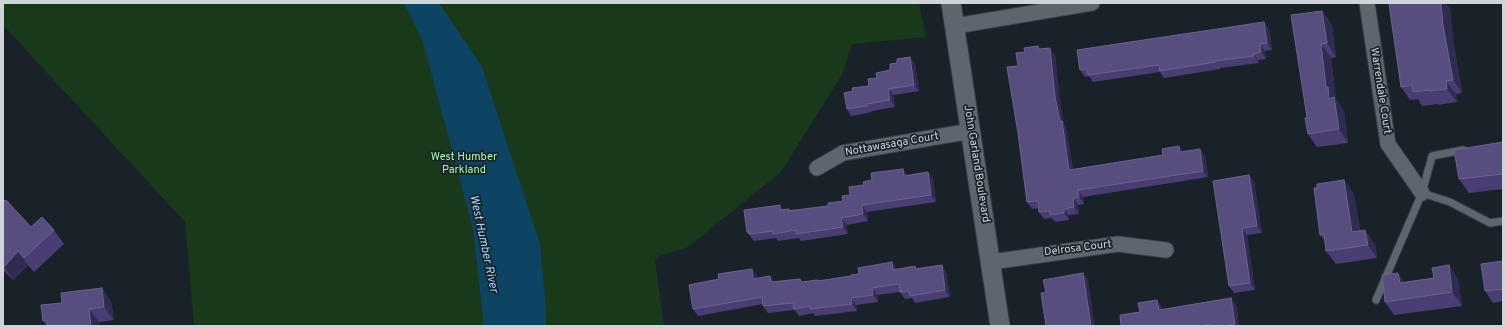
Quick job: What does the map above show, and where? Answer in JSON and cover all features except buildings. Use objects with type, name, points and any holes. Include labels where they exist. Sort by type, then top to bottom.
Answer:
[{"type":"street","name":"John Garland Boulevard","points":[[951,3],[1000,326]]},
{"type":"street","points":[[955,26],[1092,3]]},
{"type":"street","name":"Warrendale Court","points":[[1367,3],[1388,144],[1422,193]]},
{"type":"street","name":"Nottawasaga Court","points":[[817,168],[843,153],[971,131]]},
{"type":"street","name":"Delrosa Court","points":[[991,262],[1118,244],[1166,250]]},
{"type":"lane","points":[[1376,300],[1422,193],[1432,156],[1471,148]]},
{"type":"lane","points":[[1422,193],[1450,202],[1490,223],[1503,221]]},
{"type":"green space","name":"West Humber Parkland","points":[[3,3],[919,3],[926,37],[852,44],[843,73],[781,172],[688,247],[660,256],[655,260],[664,326],[194,326],[185,222],[3,25]]},
{"type":"water","name":"West Humber River","points":[[403,3],[439,3],[482,67],[540,244],[546,307],[546,326],[484,326],[473,229],[423,42]]}]
